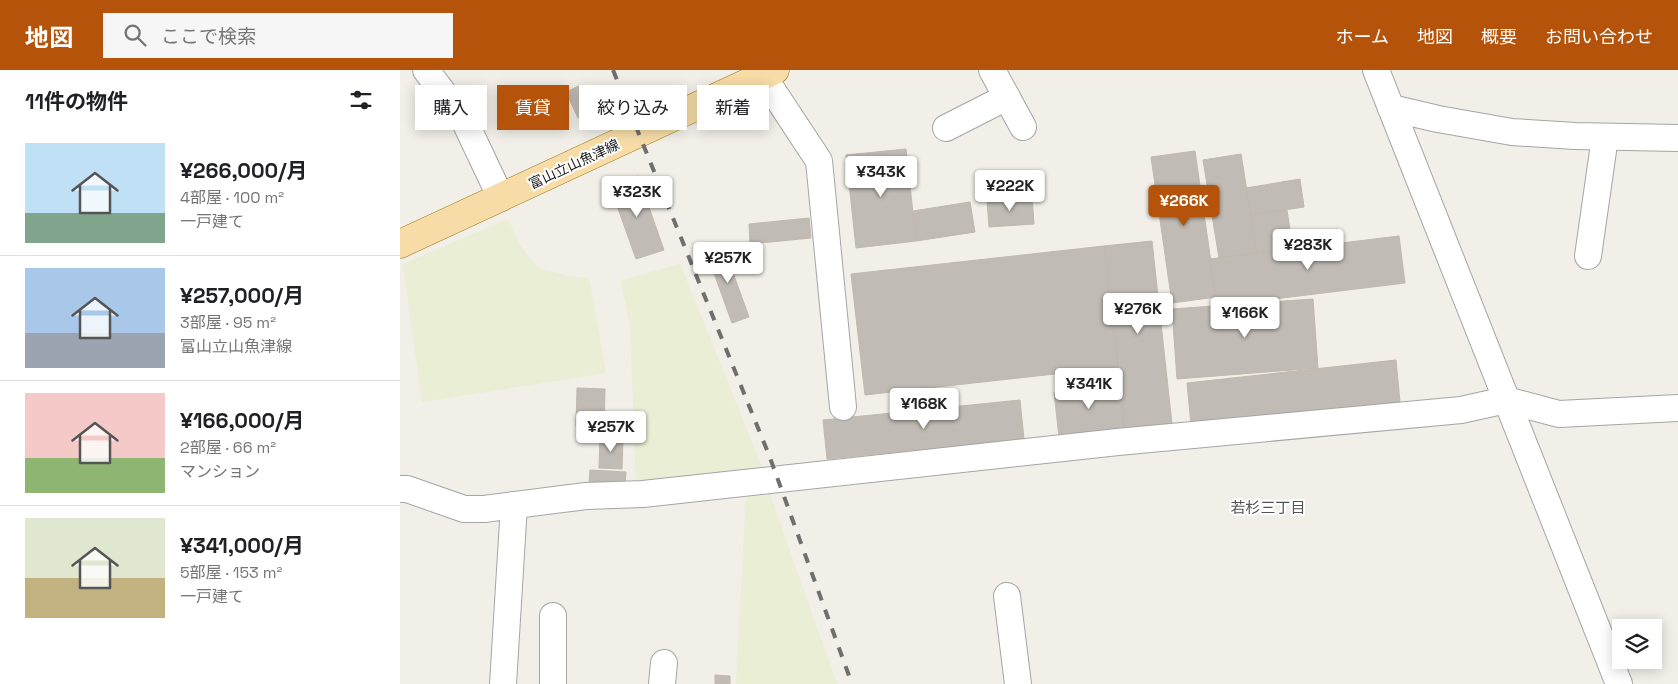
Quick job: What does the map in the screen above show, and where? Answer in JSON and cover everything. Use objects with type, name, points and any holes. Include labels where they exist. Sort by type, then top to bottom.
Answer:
[{"type":"main road","name":"富山立山魚津線","points":[[400,244],[766,72]]},
{"type":"street","points":[[426,70],[465,122],[501,198]]},
{"type":"street","points":[[992,70],[1024,127]]},
{"type":"street","points":[[1376,70],[1619,684]]},
{"type":"street","points":[[766,72],[820,161],[843,407]]},
{"type":"street","points":[[946,128],[1007,96]]},
{"type":"street","points":[[1391,108],[1438,119],[1512,132],[1605,137],[1678,138]]},
{"type":"street","points":[[1588,256],[1605,137]]},
{"type":"street","points":[[400,488],[464,508],[484,509],[586,496],[652,492],[1118,442],[1461,410],[1506,400],[1560,414],[1678,408]]},
{"type":"street","points":[[502,684],[514,505]]},
{"type":"street","points":[[1007,596],[1018,684]]},
{"type":"street","points":[[553,616],[554,684]]},
{"type":"green space","points":[[508,219],[520,245],[538,268],[567,276],[589,278],[606,373],[422,402],[403,264]]},
{"type":"green space","points":[[680,264],[765,474],[636,481],[630,328],[621,280]]},
{"type":"green space","points":[[769,492],[837,684],[736,684],[746,495]]},
{"type":"building","points":[[579,86],[578,118],[569,98],[569,91]]},
{"type":"building","points":[[906,149],[916,241],[856,248],[846,155]]},
{"type":"building","points":[[1195,151],[1216,297],[1172,303],[1151,157]]},
{"type":"building","points":[[1241,154],[1257,253],[1219,258],[1203,160]]},
{"type":"building","points":[[638,176],[664,250],[636,259],[610,186]]},
{"type":"building","points":[[1300,179],[1304,207],[1251,215],[1246,188]]},
{"type":"building","points":[[1032,197],[1034,224],[989,227],[987,200]]},
{"type":"building","points":[[970,202],[975,232],[916,241],[913,211]]},
{"type":"building","points":[[1287,210],[1293,249],[1257,253],[1251,215]]},
{"type":"building","points":[[809,218],[811,238],[750,244],[749,224]]},
{"type":"building","points":[[1399,236],[1405,283],[1217,306],[1210,259]]},
{"type":"building","points":[[1152,241],[1172,424],[1124,429],[1104,246]]},
{"type":"building","points":[[723,245],[749,317],[732,323],[706,251]]},
{"type":"building","points":[[1104,246],[1118,367],[865,395],[851,274]]},
{"type":"building","points":[[1313,299],[1318,368],[1177,379],[1172,309]]},
{"type":"building","points":[[1396,360],[1400,402],[1191,425],[1187,383]]},
{"type":"building","points":[[1120,384],[1124,429],[1059,437],[1054,392]]},
{"type":"building","points":[[577,388],[605,389],[604,428],[576,427]]},
{"type":"building","points":[[907,390],[909,411],[892,413],[891,392]]},
{"type":"building","points":[[1020,400],[1024,439],[827,459],[823,420]]},
{"type":"building","points":[[600,437],[623,439],[622,469],[599,468]]},
{"type":"building","points":[[590,470],[626,472],[625,486],[589,483]]},
{"type":"building","points":[[715,675],[730,676],[730,684],[715,684]]},
{"type":"railway","points":[[613,70],[769,455],[852,684]]},
{"type":"district","name":"若杉三丁目","points":[[1268,508]]}]
